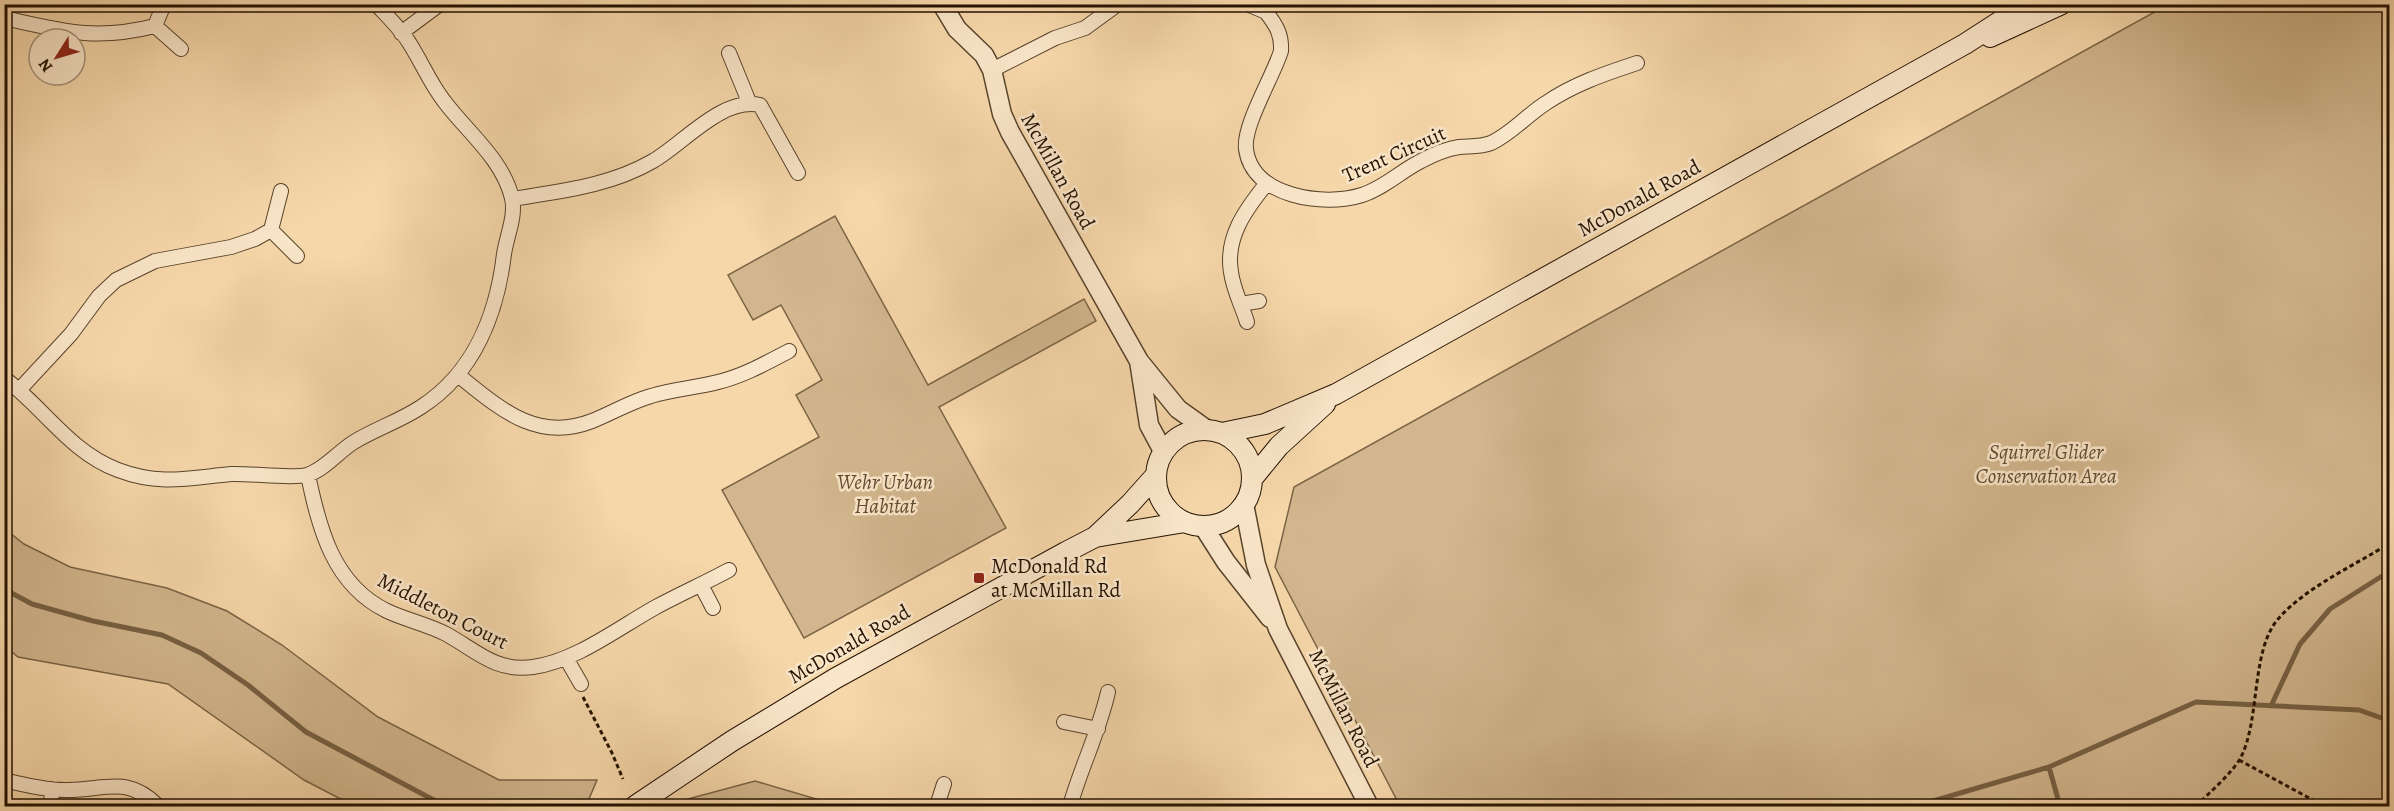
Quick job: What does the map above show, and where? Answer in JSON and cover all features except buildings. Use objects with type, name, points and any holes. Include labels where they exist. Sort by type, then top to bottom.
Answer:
[{"type":"main road","name":"McDonald Road","points":[[1214,431],[1265,424],[1336,394],[1965,44],[2027,4]]},
{"type":"main road","name":"McDonald Road","points":[[1965,44],[2000,35],[2062,4]]},
{"type":"main road","name":"McDonald Road","points":[[1252,479],[1279,446],[1336,394]]},
{"type":"main road","points":[[1189,431],[1214,431],[1234,441],[1244,452],[1250,465],[1252,479],[1250,492],[1244,504],[1233,516],[1219,524],[1194,524],[1173,514],[1163,503],[1157,490],[1156,475],[1163,452],[1175,439],[1189,431]]},
{"type":"main road","name":"McDonald Road","points":[[635,807],[732,741],[836,678],[1095,537],[1130,504],[1156,475]]},
{"type":"main road","name":"McDonald Road","points":[[1095,537],[1194,524]]},
{"type":"street","points":[[154,26],[164,4]]},
{"type":"street","points":[[4,378],[20,389],[74,444],[96,459],[119,470],[149,478],[176,481],[248,473],[308,475],[354,442],[419,409],[458,375],[474,352],[492,315],[502,273],[507,233],[513,216],[512,199],[494,161],[439,94],[401,33],[376,4]]},
{"type":"street","points":[[401,33],[440,4]]},
{"type":"street","name":"McMillan Road","points":[[942,4],[957,29],[984,55],[992,69],[1002,114],[1010,132],[1139,361],[1178,409],[1214,431]]},
{"type":"street","points":[[992,69],[1055,38],[1085,28],[1118,4]]},
{"type":"street","points":[[1247,4],[1268,8],[1282,38],[1281,51],[1248,130],[1246,147],[1250,166],[1261,180],[1267,183],[1243,214],[1234,232],[1230,254],[1231,273],[1247,322]]},
{"type":"street","points":[[4,18],[66,32],[89,34],[110,35],[154,26]]},
{"type":"street","points":[[154,26],[181,50]]},
{"type":"street","points":[[729,53],[749,102]]},
{"type":"street","name":"Trent Circuit","points":[[1267,183],[1275,189],[1320,199],[1342,199],[1363,195],[1380,188],[1422,160],[1458,147],[1489,144],[1563,92],[1588,79],[1637,63]]},
{"type":"street","points":[[512,199],[582,188],[634,172],[656,160],[708,120],[749,102],[760,105],[798,173]]},
{"type":"street","points":[[20,389],[71,334],[99,296],[116,280],[155,261],[231,247],[255,239],[271,230],[281,191]]},
{"type":"street","points":[[271,230],[297,256]]},
{"type":"street","points":[[1241,304],[1259,302]]},
{"type":"street","points":[[458,375],[504,412],[521,420],[539,425],[574,426],[591,422],[652,395],[720,382],[748,372],[789,351]]},
{"type":"street","name":"McMillan Road","points":[[1139,361],[1149,425],[1163,452]]},
{"type":"street","name":"Middleton Court","points":[[308,475],[317,519],[325,541],[335,562],[350,582],[366,598],[386,610],[448,635],[480,657],[497,664],[517,668],[534,667],[566,658],[657,606],[729,570]]},
{"type":"street","name":"McMillan Road","points":[[1244,504],[1256,565],[1278,629],[1368,806]]},
{"type":"street","name":"McMillan Road","points":[[1194,524],[1278,629]]},
{"type":"street","points":[[701,585],[713,608]]},
{"type":"street","points":[[566,658],[581,684]]},
{"type":"street","points":[[1070,807],[1080,772],[1098,729],[1108,692]]},
{"type":"street","points":[[1064,722],[1098,729]]},
{"type":"street","points":[[4,780],[66,790],[116,785],[135,789],[158,807]]},
{"type":"street","points":[[937,807],[944,784]]},
{"type":"street","points":[[51,789],[52,807]]},
{"type":"path","points":[[2196,807],[2239,760],[2247,741],[2266,639],[2278,619],[2301,598],[2390,543]]},
{"type":"path","points":[[581,684],[581,693],[623,779]]},
{"type":"path","points":[[2239,760],[2324,807]]},
{"type":"green space","name":"Squirrel Glider Conservation Area","points":[[2169,4],[2389,5],[2389,806],[1400,806],[1275,567],[1294,487]]},
{"type":"green space","name":"Wehr Urban Habitat","points":[[835,216],[928,385],[1084,299],[1096,321],[939,407],[1006,528],[804,638],[722,490],[819,437],[796,395],[822,380],[781,305],[753,320],[728,275]]},
{"type":"green space","points":[[5,529],[24,544],[70,567],[167,588],[227,611],[282,645],[378,717],[499,780],[597,780],[586,806],[354,806],[304,780],[168,684],[18,657],[5,646]]},
{"type":"green space","points":[[755,781],[840,806],[669,806],[673,803]]},
{"type":"waterway","points":[[2271,706],[2300,644],[2330,609],[2390,571]]},
{"type":"waterway","points":[[4,589],[32,604],[93,621],[162,635],[201,653],[248,685],[306,732],[445,806]]},
{"type":"waterway","points":[[1916,806],[2049,767],[2196,702],[2359,710],[2390,721]]},
{"type":"waterway","points":[[2049,767],[2060,806]]},
{"type":"waterway","points":[[1580,806],[1596,802],[1646,806]]},
{"type":"place","name":"McDonald Rd at McMillan Rd","points":[[979,578]]}]
